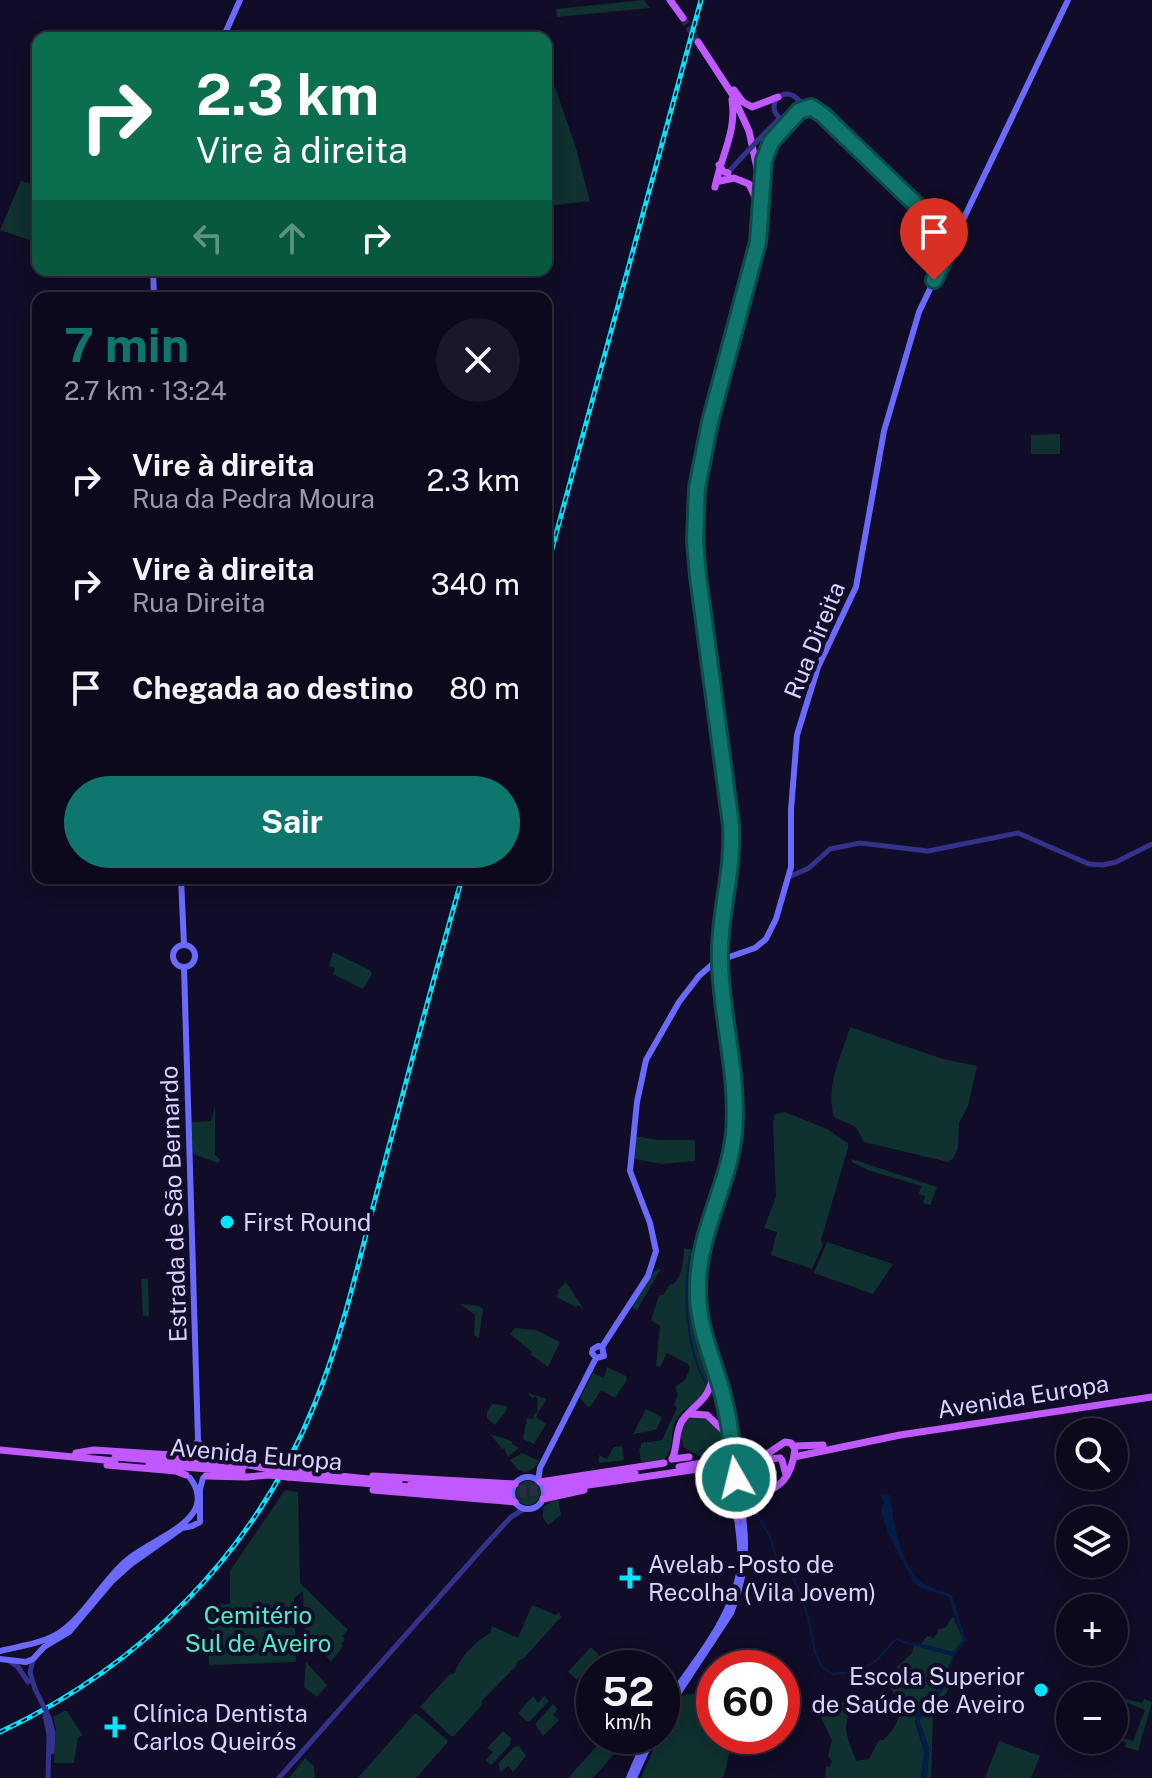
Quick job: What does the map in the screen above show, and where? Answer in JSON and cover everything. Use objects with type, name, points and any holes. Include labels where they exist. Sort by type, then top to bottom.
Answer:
[{"type":"main road","points":[[226,32],[240,0]]},
{"type":"main road","points":[[670,0],[683,18]]},
{"type":"main road","name":"Rua Direita","points":[[540,1468],[596,1358],[605,1354],[602,1347],[648,1276],[656,1251],[650,1223],[630,1171],[637,1102],[646,1060],[679,1002],[705,970],[715,962],[744,953],[766,939],[776,919],[789,877],[797,735],[818,667],[848,608],[860,572],[881,447],[904,359],[919,312],[1068,0]]},
{"type":"main road","points":[[680,1690],[734,1605],[745,1566],[746,1547],[726,1433],[698,1299],[702,1245],[730,1156],[736,1109],[720,965],[733,846],[698,576],[695,521],[701,455],[758,242],[762,208],[749,131],[732,94],[698,42]]},
{"type":"main road","points":[[717,70],[748,106],[757,107],[778,97]]},
{"type":"main road","points":[[731,173],[718,184],[719,165],[733,129],[732,94]]},
{"type":"main road","points":[[760,182],[767,151],[797,114]]},
{"type":"main road","points":[[719,165],[723,171],[749,184],[754,191],[758,242]]},
{"type":"main road","points":[[181,884],[184,945]]},
{"type":"main road","points":[[184,945],[192,948],[195,957],[191,965],[184,967],[176,964],[172,955],[175,949],[184,945]]},
{"type":"main road","name":"Estrada de São Bernardo","points":[[184,967],[198,1440],[210,1468],[200,1489],[200,1522],[192,1526]]},
{"type":"main road","points":[[680,1681],[733,1596],[740,1566],[740,1518],[735,1468],[721,1390],[705,1341]]},
{"type":"main road","points":[[672,1459],[680,1424],[708,1394],[712,1380],[710,1366]]},
{"type":"main road","name":"Avenida Europa","points":[[543,1488],[642,1481],[651,1475],[747,1459],[792,1444],[805,1448],[1152,1397]]},
{"type":"main road","points":[[690,1414],[707,1415],[726,1433]]},
{"type":"main road","points":[[735,1468],[743,1490],[750,1494],[761,1493],[785,1476],[777,1435],[792,1444],[790,1473],[785,1480],[749,1501],[740,1518]]},
{"type":"main road","name":"Avenida Europa","points":[[747,1459],[793,1458],[900,1435]]},
{"type":"main road","points":[[679,1439],[682,1450],[689,1457]]},
{"type":"main road","name":"Estrada de São Bernardo","points":[[188,1518],[197,1501],[196,1488],[183,1463],[198,1440]]},
{"type":"main road","name":"Avenida Europa","points":[[0,1449],[76,1453],[357,1481]]},
{"type":"main road","name":"Avenida Europa","points":[[0,1449],[86,1459],[115,1459]]},
{"type":"main road","points":[[76,1453],[94,1450],[205,1456],[272,1472]]},
{"type":"main road","points":[[633,1473],[672,1459],[689,1457],[705,1462]]},
{"type":"main road","points":[[86,1459],[110,1466],[176,1471],[188,1477],[246,1477],[272,1472]]},
{"type":"main road","points":[[747,1459],[763,1463],[770,1470],[770,1481],[761,1493]]},
{"type":"main road","name":"Avenida Europa","points":[[543,1488],[705,1462],[719,1463]]},
{"type":"main road","points":[[527,1477],[543,1488],[664,1463]]},
{"type":"main road","points":[[357,1481],[392,1476],[512,1501],[524,1509],[536,1507],[543,1488],[540,1468],[527,1477],[512,1501]]},
{"type":"main road","points":[[688,1470],[708,1473],[720,1480],[740,1518]]},
{"type":"main road","points":[[357,1481],[395,1493],[512,1501]]},
{"type":"main road","points":[[188,1518],[188,1524],[192,1526]]},
{"type":"main road","points":[[1,1656],[64,1629],[127,1560],[188,1518]]},
{"type":"main road","points":[[1,1656],[23,1662],[33,1659],[44,1647],[69,1632],[112,1581],[131,1564],[182,1528],[192,1526]]},
{"type":"main road","points":[[28,1645],[33,1659]]},
{"type":"main road","points":[[23,1662],[28,1645]]},
{"type":"main road","points":[[632,1778],[642,1754]]},
{"type":"street","points":[[811,107],[787,120],[780,118],[774,108],[778,97],[788,94],[811,107],[823,115],[954,238]]},
{"type":"street","points":[[797,114],[798,100]]},
{"type":"street","points":[[731,173],[780,118]]},
{"type":"street","points":[[789,877],[809,868],[830,849],[860,843],[928,851],[1018,833],[1089,864],[1103,865],[1152,844]]},
{"type":"street","points":[[279,1778],[512,1501],[524,1509]]},
{"type":"street","points":[[1,1656],[18,1667],[34,1690]]},
{"type":"street","points":[[33,1659],[30,1672],[34,1690],[51,1734],[48,1778]]},
{"type":"street","points":[[23,1662],[28,1682]]},
{"type":"green space","points":[[644,0],[650,8],[557,17],[556,9]]},
{"type":"green space","points":[[552,87],[555,87],[575,145],[590,201],[552,205]]},
{"type":"green space","points":[[21,181],[32,184],[32,241],[0,230]]},
{"type":"green space","points":[[1060,434],[1060,454],[1031,454],[1031,435]]},
{"type":"green space","points":[[333,952],[370,970],[372,974],[363,989],[333,974],[335,968],[329,966]]},
{"type":"green space","points":[[850,1027],[943,1059],[977,1066],[968,1106],[959,1123],[958,1148],[953,1159],[948,1162],[864,1142],[856,1127],[834,1117],[831,1094]]},
{"type":"green space","points":[[215,1107],[215,1155],[220,1159],[219,1163],[193,1154],[191,1122],[211,1121]]},
{"type":"green space","points":[[785,1112],[827,1129],[848,1143],[821,1240],[823,1245],[812,1269],[771,1255],[777,1232],[764,1228],[776,1197],[773,1123],[775,1114]]},
{"type":"green space","points":[[635,1136],[695,1140],[695,1161],[663,1164],[634,1159]]},
{"type":"green space","points":[[852,1159],[937,1187],[930,1205],[923,1203],[925,1196],[919,1194],[921,1186],[868,1170],[852,1162]]},
{"type":"green space","points":[[827,1242],[893,1264],[873,1294],[814,1273]]},
{"type":"green space","points":[[684,1248],[699,1252],[696,1308],[708,1380],[703,1394],[676,1420],[670,1449],[664,1460],[641,1462],[641,1443],[662,1440],[677,1408],[674,1405],[678,1394],[675,1387],[685,1380],[690,1369],[688,1364],[667,1353],[660,1367],[656,1366],[660,1326],[651,1320],[659,1295],[663,1295],[678,1278]]},
{"type":"green space","points":[[660,1269],[666,1273],[660,1270],[637,1310],[631,1307],[655,1270]]},
{"type":"green space","points":[[141,1279],[148,1279],[149,1316],[143,1316]]},
{"type":"green space","points":[[566,1282],[583,1308],[556,1297],[557,1291]]},
{"type":"green space","points":[[460,1304],[483,1309],[479,1338],[474,1335],[475,1315]]},
{"type":"green space","points":[[515,1328],[536,1330],[560,1342],[548,1367],[510,1334]]},
{"type":"green space","points":[[607,1367],[626,1376],[627,1380],[615,1398],[601,1390],[588,1407],[580,1398],[593,1373],[604,1378]]},
{"type":"green space","points":[[528,1393],[546,1399],[536,1417],[546,1424],[534,1444],[523,1439],[527,1418],[533,1419],[537,1413],[538,1400],[535,1396],[532,1399]]},
{"type":"green space","points":[[492,1404],[507,1406],[495,1425],[487,1418]]},
{"type":"green space","points":[[646,1409],[662,1417],[656,1430],[633,1434]]},
{"type":"green space","points":[[691,1416],[707,1419],[717,1426],[727,1453],[701,1457],[683,1447],[681,1428]]},
{"type":"green space","points":[[490,1434],[512,1441],[519,1448],[508,1457]]},
{"type":"green space","points":[[622,1446],[624,1460],[599,1463],[599,1455],[607,1459],[614,1447]]},
{"type":"green space","points":[[522,1453],[539,1461],[526,1472],[518,1470],[510,1460]]},
{"type":"green space","points":[[758,1463],[768,1478],[757,1491],[743,1483],[738,1466]]},
{"type":"green space","points":[[528,1481],[537,1484],[540,1493],[537,1502],[528,1505],[519,1502],[516,1493],[519,1484]]},
{"type":"green space","name":"Cemitério Sul de Aveiro","points":[[285,1490],[298,1492],[300,1583],[348,1630],[342,1636],[345,1639],[341,1644],[343,1646],[331,1662],[315,1640],[305,1636],[303,1591],[294,1598],[296,1662],[209,1665],[208,1643],[213,1638],[208,1628],[207,1605],[230,1604],[230,1571]]},
{"type":"green space","points":[[558,1498],[561,1515],[548,1525],[543,1518],[543,1507]]},
{"type":"green space","points":[[532,1605],[556,1615],[559,1612],[561,1617],[451,1736],[420,1707],[449,1675],[455,1673],[469,1650],[491,1633],[492,1626],[518,1638]]},
{"type":"green space","points":[[953,1616],[963,1639],[954,1652],[921,1644],[927,1636],[934,1638]]},
{"type":"green space","points":[[914,1645],[953,1656],[935,1694],[915,1721],[924,1752],[921,1778],[825,1778],[826,1766],[830,1767],[832,1761],[828,1756],[832,1740],[821,1718],[827,1706],[850,1700],[846,1727],[848,1740],[856,1761],[869,1759],[879,1740],[883,1740],[896,1725],[898,1717],[898,1702],[883,1680],[912,1653]]},
{"type":"green space","points":[[306,1662],[327,1685],[317,1697],[304,1687]]},
{"type":"green space","points":[[576,1663],[576,1679],[568,1672]]},
{"type":"green space","points":[[951,1670],[952,1683],[933,1717],[931,1778],[927,1778],[929,1748],[919,1720],[937,1699]]},
{"type":"green space","points":[[696,1694],[696,1754],[729,1754],[723,1778],[641,1778],[651,1754],[680,1754],[680,1701],[683,1695]]},
{"type":"green space","points":[[533,1696],[538,1703],[544,1696],[549,1701],[530,1721],[526,1721],[518,1713]]},
{"type":"green space","points":[[1128,1699],[1152,1702],[1138,1751],[1128,1748],[1128,1739],[1133,1741],[1145,1710],[1128,1703]]},
{"type":"green space","points":[[553,1704],[558,1709],[553,1715],[559,1720],[543,1736],[535,1724]]},
{"type":"green space","points":[[67,1711],[82,1736],[78,1737],[74,1763],[54,1763],[56,1729],[53,1717]]},
{"type":"green space","points":[[414,1714],[447,1743],[416,1778],[358,1778]]},
{"type":"green space","points":[[503,1731],[511,1738],[510,1745],[491,1765],[486,1760],[493,1752],[487,1748]]},
{"type":"green space","points":[[999,1741],[1040,1756],[1031,1778],[985,1778]]},
{"type":"green space","points":[[519,1746],[526,1756],[513,1772],[508,1766],[501,1772],[498,1764],[514,1747]]},
{"type":"green space","points":[[590,1754],[614,1754],[593,1778],[568,1778]]},
{"type":"green space","points":[[305,1758],[314,1766],[315,1778],[289,1778]]},
{"type":"water","points":[[880,1494],[890,1495],[896,1530],[909,1566],[923,1583],[952,1595],[966,1640],[955,1655],[942,1691],[919,1720],[929,1748],[927,1778],[921,1778],[924,1752],[915,1715],[937,1688],[953,1656],[908,1644],[913,1642],[954,1652],[963,1639],[948,1596],[914,1583],[888,1533],[881,1511],[884,1502]]},
{"type":"waterway","points":[[690,1256],[688,1322],[694,1354],[706,1384]]},
{"type":"waterway","points":[[751,1505],[770,1536],[778,1563],[792,1576],[800,1592],[815,1652],[822,1667],[832,1674],[860,1671],[877,1660],[897,1639],[908,1644]]},
{"type":"tunnel","points":[[683,18],[698,42]]},
{"type":"tunnel","points":[[509,1490],[547,1486]]},
{"type":"tunnel","points":[[509,1495],[547,1491]]},
{"type":"railway","points":[[552,549],[701,0]]},
{"type":"railway","points":[[0,1732],[52,1705],[101,1673],[147,1637],[189,1598],[227,1554],[261,1507],[290,1457],[315,1403],[342,1324],[460,884]]},
{"type":"place","name":"First Round","points":[[227,1222]]},
{"type":"place","name":"Avelab - Posto de Recolha (Vila Jovem)","points":[[630,1578]]},
{"type":"place","name":"Escola Superior de Saúde de Aveiro","points":[[1041,1690]]},
{"type":"place","name":"Clínica Dentista Carlos Queirós","points":[[115,1727]]},
{"type":"route","points":[[736,1478],[721,1390],[705,1341],[698,1299],[702,1245],[730,1156],[736,1109],[720,965],[733,846],[698,576],[695,521],[701,455],[758,242],[764,160],[771,142],[799,111],[811,107],[823,115],[954,238],[934,280]]}]
